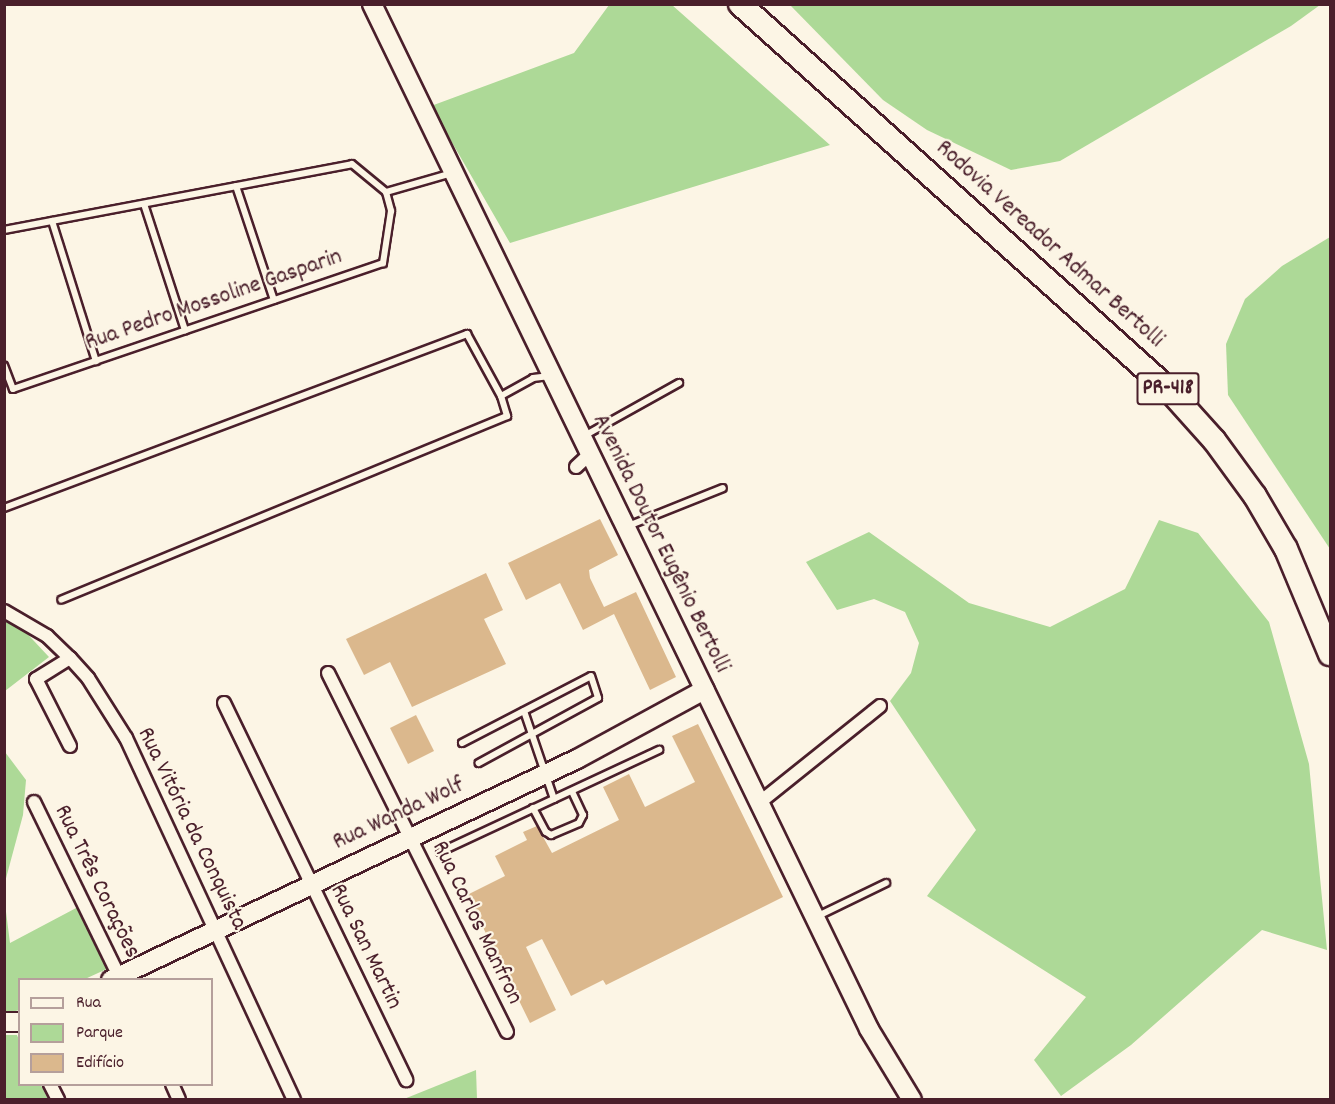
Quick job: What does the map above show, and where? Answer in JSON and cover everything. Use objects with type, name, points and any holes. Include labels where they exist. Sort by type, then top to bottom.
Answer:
[{"type":"highway","name":"Rodovia Vereador Admar Bertolli","points":[[740,4],[1168,389],[1214,440],[1255,496],[1286,549],[1330,654]]},
{"type":"street","name":"Avenida Doutor Eugênio Bertolli","points":[[372,4],[581,438],[583,461],[624,527],[883,1055],[912,1100]]},
{"type":"street","name":"Rua Vitória da Conquista","points":[[4,611],[47,636],[70,658],[88,678],[126,738],[294,1100]]},
{"type":"street","points":[[70,658],[36,680],[70,746]]},
{"type":"street","name":"Rua Carlos Manfron","points":[[328,673],[507,1032]]},
{"type":"street","name":"Rua Wanda Wolf","points":[[117,978],[409,836],[545,774],[704,690]]},
{"type":"street","name":"Rua San Martin","points":[[224,703],[406,1080]]},
{"type":"street","points":[[759,803],[880,706]]},
{"type":"street","name":"Rua Três Corações","points":[[34,802],[117,978]]},
{"type":"street","points":[[51,1086],[58,1100]]},
{"type":"street","points":[[173,1086],[179,1100]]},
{"type":"lane","points":[[4,230],[352,164],[387,192],[453,172]]},
{"type":"lane","points":[[236,186],[274,300]]},
{"type":"lane","name":"Rua Pedro Mossoline Gasparin","points":[[4,366],[13,389],[382,263],[391,211],[387,192]]},
{"type":"lane","points":[[144,204],[185,330]]},
{"type":"lane","points":[[52,221],[96,361]]},
{"type":"lane","points":[[4,508],[467,334],[501,396],[507,416],[61,600]]},
{"type":"lane","points":[[501,396],[533,378],[551,376]]},
{"type":"lane","points":[[581,438],[679,383]]},
{"type":"lane","points":[[624,527],[723,488]]},
{"type":"lane","points":[[462,743],[591,676],[598,698],[533,736],[479,763]]},
{"type":"lane","points":[[524,711],[554,799]]},
{"type":"lane","points":[[440,852],[659,750]]},
{"type":"lane","points":[[533,808],[546,832],[551,835],[579,823],[583,815],[572,790]]},
{"type":"lane","points":[[815,917],[886,883]]},
{"type":"green space","points":[[609,5],[672,5],[830,145],[510,243],[431,106],[574,53]]},
{"type":"green space","points":[[790,5],[1320,5],[1291,26],[1060,161],[1011,170],[927,130],[883,100]]},
{"type":"green space","points":[[1330,237],[1330,549],[1228,395],[1226,344],[1245,299],[1282,266]]},
{"type":"green space","points":[[1159,520],[1198,533],[1269,622],[1309,764],[1327,950],[1262,930],[1131,1045],[1061,1096],[1034,1060],[1086,997],[927,896],[976,830],[890,701],[911,673],[919,643],[905,612],[874,599],[837,610],[806,562],[869,532],[969,603],[1050,627],[1125,589]]},
{"type":"green space","points":[[5,610],[49,657],[5,691]]},
{"type":"green space","points":[[5,752],[26,780],[23,815],[5,882]]},
{"type":"green space","points":[[4,896],[10,943],[78,907],[109,968],[87,978],[18,978],[18,1010],[5,1014]]},
{"type":"green space","points":[[5,1035],[17,1035],[18,1086],[42,1086],[48,1099],[5,1099]]},
{"type":"green space","points":[[476,1070],[477,1099],[404,1099]]},
{"type":"building","points":[[600,519],[618,555],[589,570],[590,578],[604,607],[636,592],[676,677],[650,690],[614,614],[583,630],[560,583],[526,600],[508,563]]},
{"type":"building","points":[[486,573],[503,610],[484,619],[506,664],[412,707],[390,662],[364,675],[346,639]]},
{"type":"building","points":[[416,715],[434,751],[408,764],[390,728]]},
{"type":"building","points":[[698,724],[783,897],[606,985],[603,980],[571,996],[542,939],[526,947],[556,1010],[530,1023],[467,895],[505,876],[495,856],[527,840],[523,832],[537,826],[552,853],[619,820],[603,787],[629,774],[645,807],[695,782],[672,736]]}]
